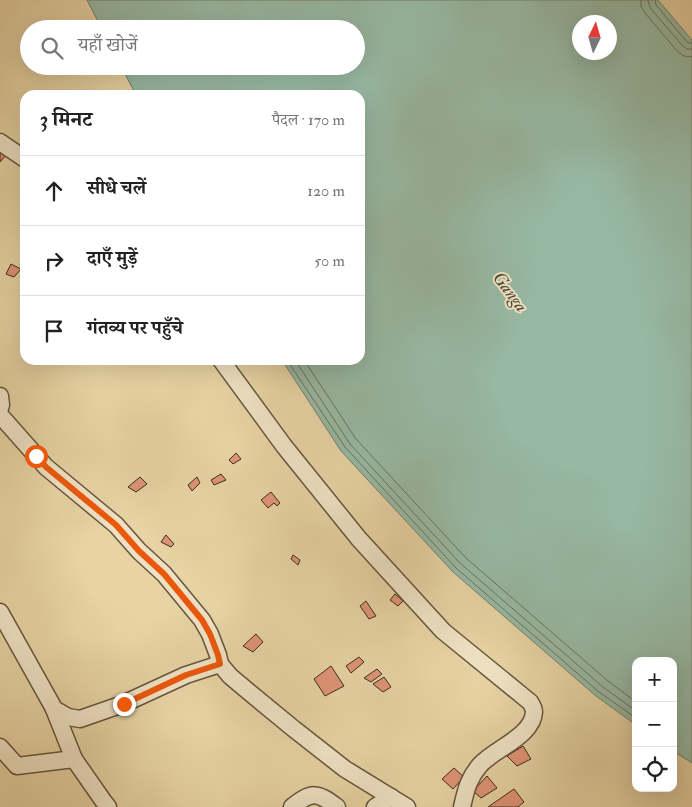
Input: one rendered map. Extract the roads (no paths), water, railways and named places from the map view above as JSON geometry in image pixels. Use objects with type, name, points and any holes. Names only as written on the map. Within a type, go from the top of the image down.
[{"type":"street","points":[[0,142],[20,156]]},
{"type":"street","points":[[225,365],[284,446],[359,539],[443,630],[530,702],[534,711],[531,724],[522,734],[482,763],[471,776],[462,807]]},
{"type":"street","points":[[0,396],[2,405],[0,408]]},
{"type":"street","points":[[0,415],[46,467],[116,525],[139,551],[164,574],[202,620],[210,634],[220,664],[230,676],[345,769],[407,807]]},
{"type":"street","points":[[0,612],[54,709],[74,759],[108,807]]},
{"type":"street","points":[[54,709],[68,717],[80,719],[124,704],[186,675],[220,664]]},
{"type":"street","points":[[0,747],[17,766],[74,759]]},
{"type":"street","points":[[292,807],[303,798],[311,795],[318,795],[337,807]]},
{"type":"street","points":[[375,807],[391,797]]},
{"type":"water","name":"Ganga","points":[[87,0],[658,0],[692,40],[692,763],[677,754],[677,657],[632,657],[632,722],[596,696],[453,572],[341,451],[285,365],[365,365],[365,90],[133,90],[126,75],[365,75],[365,20],[97,20]]}]
